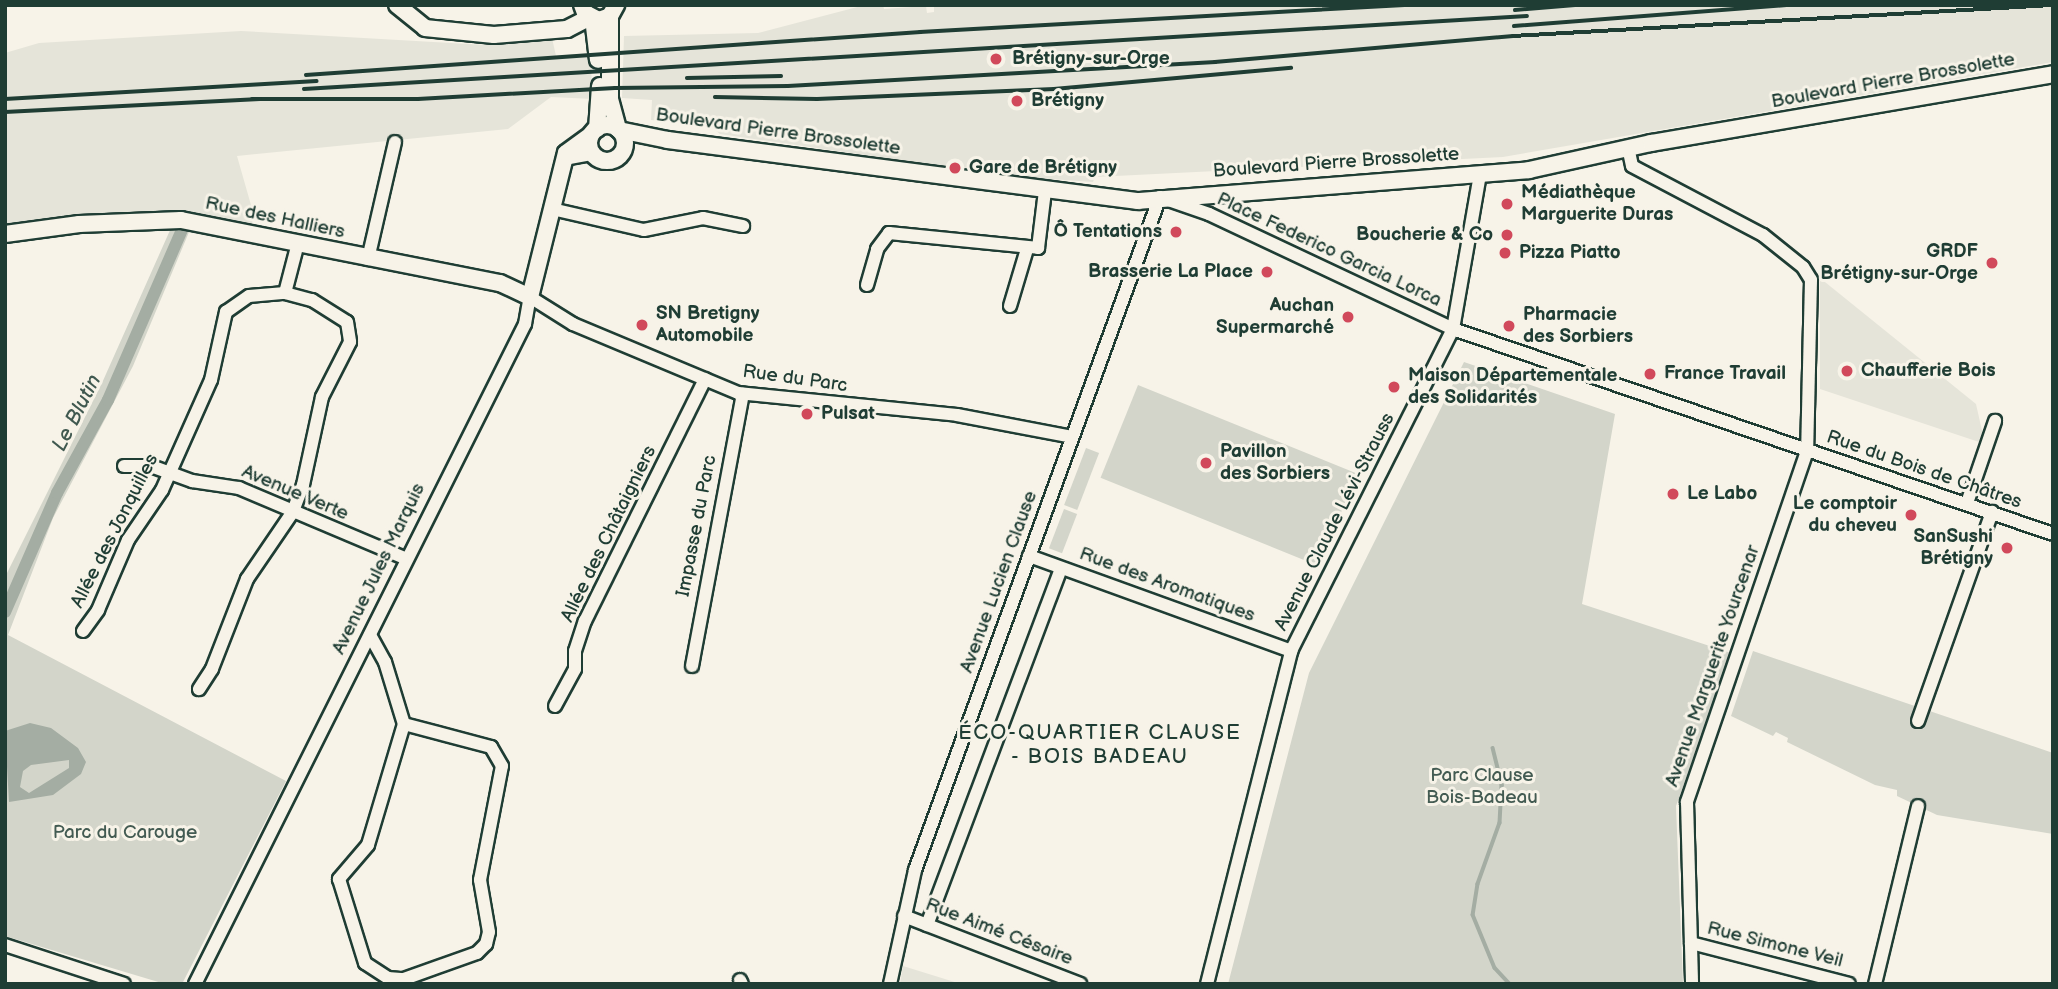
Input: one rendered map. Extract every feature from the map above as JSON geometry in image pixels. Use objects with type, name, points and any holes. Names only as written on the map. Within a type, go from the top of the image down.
[{"type":"main road","points":[[397,5],[425,28],[494,35],[555,29],[587,12],[613,10],[610,99],[618,130],[625,142],[621,155],[603,161],[593,154],[600,101],[587,12]]},
{"type":"main road","name":"Boulevard Pierre Brossolette","points":[[618,130],[1045,191],[1065,189],[1138,201],[1160,197],[1529,170],[1628,147],[2053,74]]},
{"type":"main road","points":[[564,159],[572,145],[607,125],[618,130]]},
{"type":"main road","name":"Avenue Jules Marquis","points":[[530,298],[564,159]]},
{"type":"main road","name":"Rue des Halliers","points":[[5,234],[79,224],[181,220],[500,283],[530,298]]},
{"type":"street","points":[[368,259],[395,142]]},
{"type":"street","name":"Rue du Bois de Châtres","points":[[1628,147],[1632,166],[1763,235],[1803,267],[1811,280],[1807,451],[2053,534]]},
{"type":"street","points":[[564,159],[593,154]]},
{"type":"street","name":"Place Federico Garcia Lorca","points":[[1160,197],[1209,214],[1453,329],[1480,174]]},
{"type":"street","points":[[867,285],[877,250],[889,233],[1027,249],[1040,244],[1045,191]]},
{"type":"street","name":"Avenue Lucien Clause","points":[[890,984],[904,916],[928,833],[1160,197]]},
{"type":"street","points":[[552,209],[644,230],[703,218],[743,226]]},
{"type":"street","points":[[199,689],[212,669],[247,579],[292,513],[303,485],[323,397],[351,334],[341,317],[312,300],[285,293],[298,243]]},
{"type":"street","points":[[1010,306],[1027,249]]},
{"type":"street","name":"Allée des Jonquilles","points":[[83,631],[98,610],[128,540],[169,471],[211,380],[226,312],[249,296],[285,293]]},
{"type":"street","name":"Rue du Parc","points":[[530,298],[573,324],[743,394],[957,415],[1072,437]]},
{"type":"street","name":"Avenue Jules Marquis","points":[[195,984],[525,324],[530,298]]},
{"type":"street","points":[[1453,329],[1807,451]]},
{"type":"street","name":"Avenue Claude Lévi-Strauss","points":[[1207,984],[1291,651],[1453,329]]},
{"type":"street","name":"Allée des Châtaigniers","points":[[555,706],[575,669],[575,651],[585,621],[705,379]]},
{"type":"street","name":"Impasse du Parc","points":[[692,666],[743,394]]},
{"type":"street","points":[[1967,503],[1995,421]]},
{"type":"street","name":"Avenue Marguerite Yourcenar","points":[[1692,984],[1687,802],[1807,451]]},
{"type":"street","name":"Avenue Verte","points":[[124,466],[140,464],[169,471],[192,481],[239,488],[292,513],[407,559]]},
{"type":"street","points":[[1919,721],[1992,512]]},
{"type":"street","name":"Rue des Aromatiques","points":[[1029,556],[1291,651]]},
{"type":"street","points":[[927,925],[1061,568]]},
{"type":"street","points":[[370,635],[385,662],[404,724],[368,845],[339,879],[365,963],[388,978],[404,979],[477,953],[486,944],[489,932],[480,880],[502,766],[491,747],[404,724]]},
{"type":"street","points":[[1875,984],[1918,806]]},
{"type":"street","name":"Rue Aimé Césaire","points":[[904,916],[1080,984]]},
{"type":"street","name":"Rue Simone Veil","points":[[1691,943],[1849,984]]},
{"type":"street","points":[[5,945],[117,983]]},
{"type":"shaded area","points":[[865,5],[883,5],[884,9],[926,6],[927,13],[934,12],[934,7],[956,5],[2053,5],[2053,62],[1503,157],[1095,177],[1093,182],[1009,176],[720,134],[711,127],[651,120],[652,100],[622,98],[624,36],[758,33]]},
{"type":"shaded area","points":[[241,31],[486,45],[552,38],[556,56],[590,53],[593,99],[551,97],[508,129],[237,156],[253,212],[252,227],[5,229],[5,53],[39,43]]},
{"type":"shaded area","points":[[1820,278],[1976,404],[1985,444],[1820,389]]},
{"type":"shaded area","points":[[30,723],[51,728],[78,748],[86,762],[81,774],[53,795],[9,802],[5,731]],"holes":[[[69,760],[69,768],[29,793],[20,787],[23,771],[31,765]]]},
{"type":"shaded area","points":[[903,966],[961,984],[900,984]]},
{"type":"green space","name":"Parc du Carouge","points":[[171,228],[189,232],[133,366],[53,518],[8,635],[286,781],[182,984],[165,984],[5,936],[5,577],[102,383]]},
{"type":"green space","name":"Parc Clause Bois-Badeau","points":[[1464,362],[1615,414],[1582,604],[1731,653],[1676,806],[1683,984],[1228,984],[1309,673]]},
{"type":"green space","points":[[1138,385],[1357,473],[1319,566],[1101,478]]},
{"type":"green space","points":[[1086,448],[1099,453],[1077,510],[1064,505]]},
{"type":"green space","points":[[1064,509],[1077,514],[1062,553],[1049,548]]},
{"type":"green space","points":[[1753,651],[2053,753],[2053,834],[1937,815],[1897,796],[1897,790],[1875,785],[1787,742],[1788,738],[1776,732],[1773,736],[1731,716]]},
{"type":"waterway","name":"Le Blutin","points":[[5,612],[57,493],[108,400],[182,230]]},
{"type":"waterway","points":[[1493,748],[1502,785],[1500,823],[1478,884],[1473,915],[1495,968],[1510,984]]},
{"type":"railway","points":[[306,75],[920,32],[1404,5]]},
{"type":"railway","points":[[1515,10],[1575,5]]},
{"type":"railway","points":[[1514,26],[1786,5]]},
{"type":"railway","points":[[252,99],[418,99],[615,88],[788,86],[1215,62],[1513,36],[2053,5]]},
{"type":"railway","points":[[304,89],[1527,16]]},
{"type":"railway","points":[[715,97],[817,99],[1054,89],[1291,68]]},
{"type":"railway","points":[[687,78],[781,76]]},
{"type":"railway","points":[[5,99],[316,81]]},
{"type":"railway","points":[[5,112],[260,99]]},
{"type":"place","name":"Brétigny-sur-Orge","points":[[996,59]]},
{"type":"place","name":"Brétigny","points":[[1017,101]]},
{"type":"place","name":"Gare de Brétigny","points":[[955,168]]},
{"type":"place","name":"Médiathèque Marguerite Duras","points":[[1507,204]]},
{"type":"place","name":"Ô Tentations","points":[[1176,232]]},
{"type":"place","name":"Boucherie & Co","points":[[1507,235]]},
{"type":"place","name":"Pizza Piatto","points":[[1505,253]]},
{"type":"place","name":"GRDF Brétigny-sur-Orge","points":[[1992,263]]},
{"type":"place","name":"Brasserie La Place","points":[[1267,272]]},
{"type":"place","name":"Auchan Supermarché","points":[[1348,317]]},
{"type":"place","name":"SN Bretigny Automobile","points":[[642,325]]},
{"type":"place","name":"Pharmacie des Sorbiers","points":[[1509,326]]},
{"type":"place","name":"Chaufferie Bois","points":[[1847,371]]},
{"type":"place","name":"France Travail","points":[[1650,374]]},
{"type":"place","name":"Maison Départementale des Solidarités","points":[[1394,387]]},
{"type":"place","name":"Pulsat","points":[[807,414]]},
{"type":"place","name":"Pavillon des Sorbiers","points":[[1206,463]]},
{"type":"place","name":"Le Labo","points":[[1673,494]]},
{"type":"place","name":"Le comptoir du cheveu","points":[[1911,515]]},
{"type":"place","name":"SanSushi Brétigny","points":[[2007,548]]},
{"type":"district","name":"ÉCO-QUARTIER CLAUSE - BOIS BADEAU","points":[[1100,745]]}]
